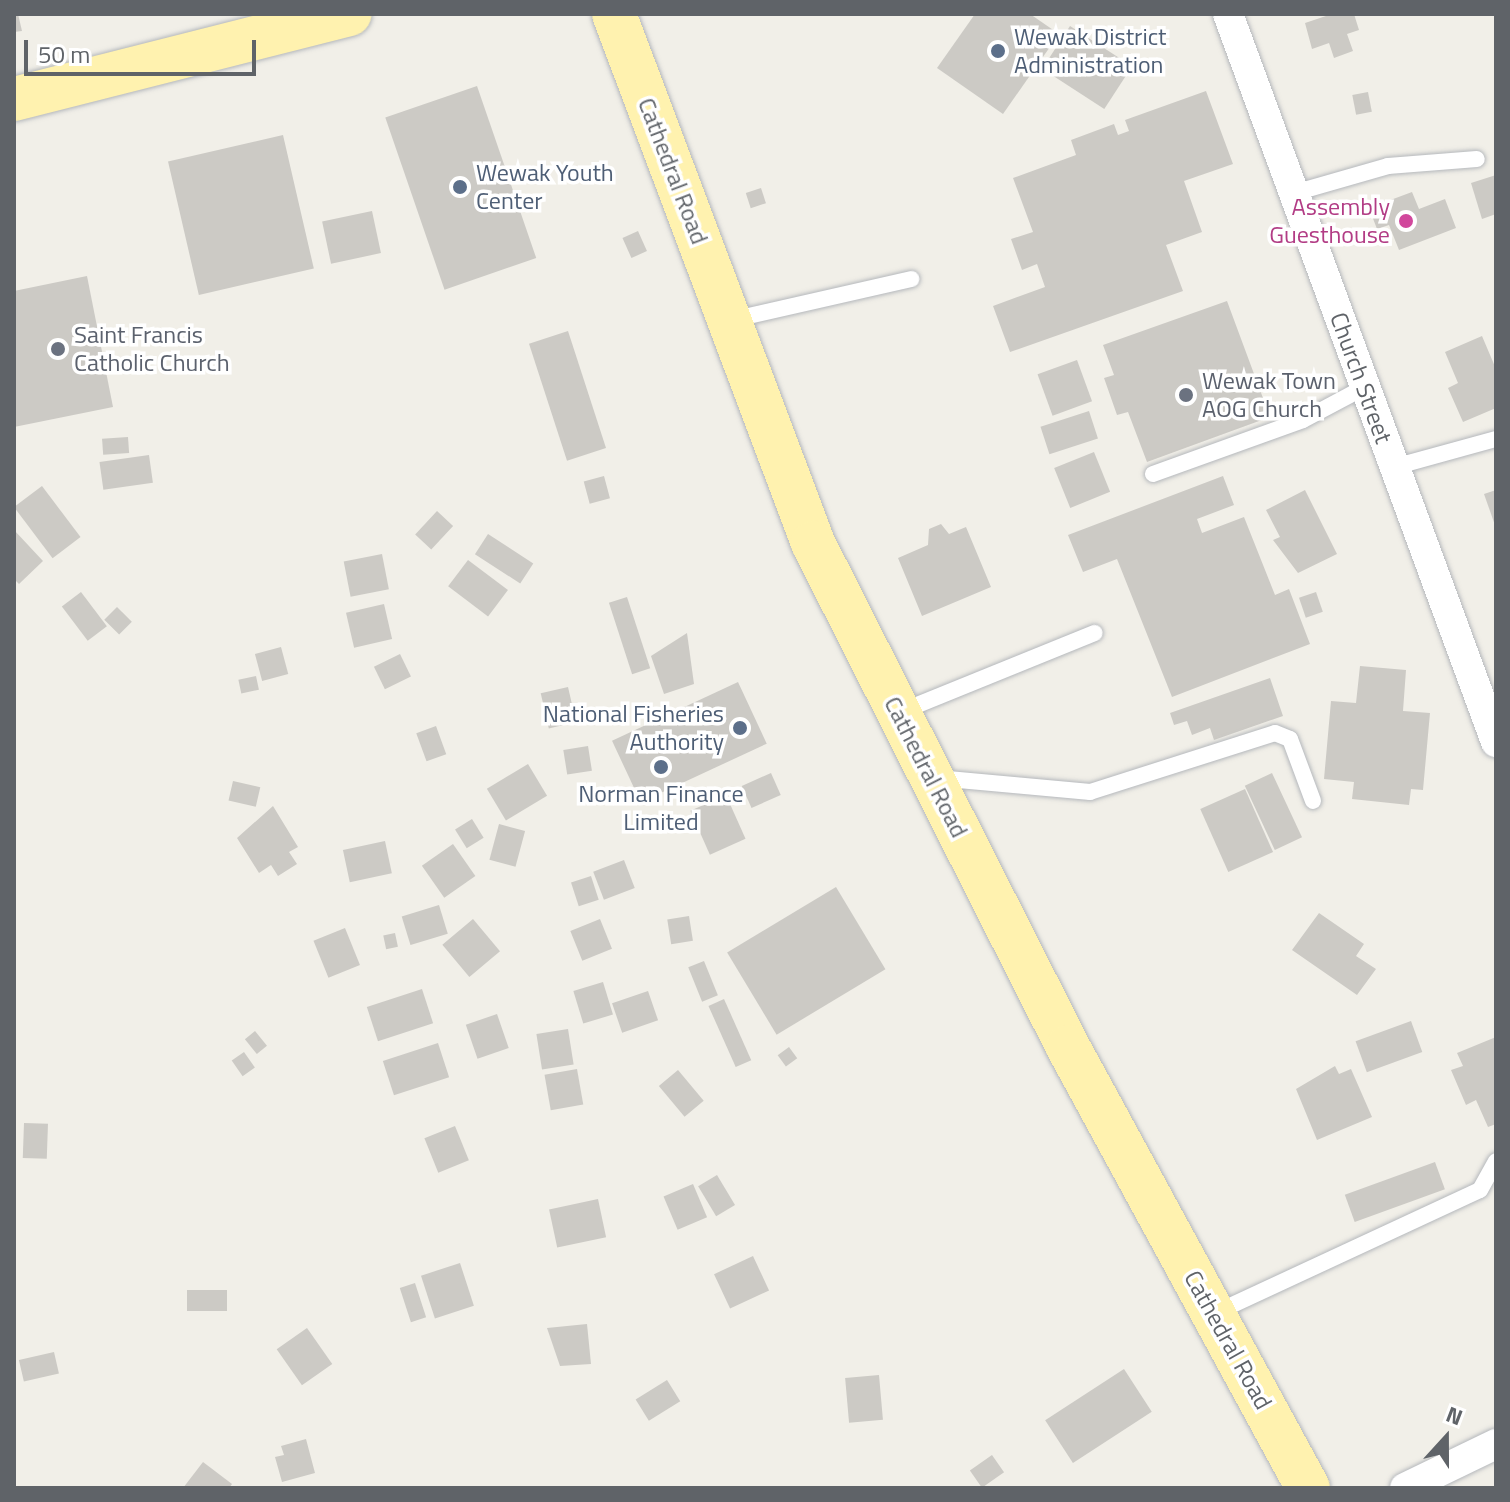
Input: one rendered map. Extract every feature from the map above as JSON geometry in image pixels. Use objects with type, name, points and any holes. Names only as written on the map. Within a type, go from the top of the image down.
[{"type":"main road","points":[[14,99],[349,14]]},
{"type":"main road","name":"Cathedral Road","points":[[614,14],[813,543],[932,777],[1308,1488]]},
{"type":"street","name":"Church Street","points":[[1228,14],[1496,742]]},
{"type":"street","points":[[1405,1488],[1496,1444]]},
{"type":"lane","points":[[1294,193],[1388,166],[1477,159]]},
{"type":"lane","points":[[729,320],[911,279]]},
{"type":"lane","points":[[1153,474],[1303,420],[1365,387]]},
{"type":"lane","points":[[1394,467],[1496,439]]},
{"type":"lane","points":[[898,712],[1095,633]]},
{"type":"lane","points":[[932,777],[1090,792],[1275,733],[1290,739],[1313,801]]},
{"type":"lane","points":[[1214,1314],[1480,1190],[1496,1161]]},
{"type":"building","points":[[14,14],[18,14],[22,31],[14,32]]},
{"type":"building","name":"Wewak District Administration","points":[[975,14],[1030,14],[1059,34],[1003,114],[937,68]]},
{"type":"building","points":[[1332,14],[1354,14],[1359,30],[1347,34],[1353,51],[1334,58],[1329,43],[1312,49],[1305,23]]},
{"type":"building","points":[[1070,26],[1132,66],[1104,109],[1042,69]]},
{"type":"building","name":"Wewak Youth Center","points":[[477,86],[536,258],[445,290],[385,118]]},
{"type":"building","points":[[1206,91],[1233,164],[1184,181],[1202,232],[1166,245],[1183,291],[1010,352],[993,306],[1045,287],[1037,264],[1022,270],[1011,239],[1033,232],[1013,178],[1076,155],[1071,140],[1114,124],[1118,135],[1129,131],[1125,120]]},
{"type":"building","points":[[1368,92],[1372,112],[1356,115],[1352,95]]},
{"type":"building","points":[[283,135],[314,268],[199,295],[168,162]]},
{"type":"building","points":[[1496,175],[1496,214],[1482,219],[1471,183]]},
{"type":"building","points":[[761,188],[766,203],[751,208],[746,193]]},
{"type":"building","points":[[1412,192],[1419,209],[1445,199],[1456,228],[1399,250],[1389,225],[1377,229],[1369,208]]},
{"type":"building","points":[[372,211],[381,253],[331,264],[322,222]]},
{"type":"building","points":[[638,231],[647,251],[631,258],[622,238]]},
{"type":"building","name":"Saint Francis Catholic Church","points":[[87,276],[113,407],[14,427],[14,291]]},
{"type":"building","name":"Wewak Town AOG Church","points":[[1227,301],[1270,417],[1147,462],[1128,412],[1117,415],[1104,378],[1114,375],[1103,345]]},
{"type":"building","points":[[568,331],[606,448],[567,461],[529,344]]},
{"type":"building","points":[[1482,336],[1496,369],[1496,408],[1463,422],[1448,388],[1458,383],[1445,352]]},
{"type":"building","points":[[1077,360],[1092,401],[1053,416],[1038,374]]},
{"type":"building","points":[[1089,411],[1098,439],[1049,454],[1040,427]]},
{"type":"building","points":[[128,437],[129,453],[103,455],[102,439]]},
{"type":"building","points":[[1094,452],[1110,492],[1070,508],[1054,468]]},
{"type":"building","points":[[149,455],[153,483],[103,490],[99,462]]},
{"type":"building","points":[[604,476],[610,498],[590,504],[584,481]]},
{"type":"building","points":[[1223,476],[1234,505],[1197,519],[1202,533],[1244,517],[1275,595],[1289,589],[1310,644],[1172,697],[1117,559],[1083,572],[1068,535]]},
{"type":"building","points":[[42,486],[81,537],[53,558],[14,507]]},
{"type":"building","points":[[1305,490],[1337,554],[1298,573],[1273,540],[1280,537],[1266,510]]},
{"type":"building","points":[[1496,490],[1496,528],[1484,494]]},
{"type":"building","points":[[437,511],[453,526],[431,549],[415,534]]},
{"type":"building","points":[[941,524],[949,534],[966,527],[991,587],[922,616],[898,558],[928,545],[929,529]]},
{"type":"building","points":[[14,530],[43,561],[19,584],[14,579]]},
{"type":"building","points":[[488,534],[533,563],[520,584],[475,554]]},
{"type":"building","points":[[382,554],[389,589],[351,597],[344,561]]},
{"type":"building","points":[[468,560],[508,590],[488,616],[448,586]]},
{"type":"building","points":[[81,592],[107,626],[88,641],[62,606]]},
{"type":"building","points":[[1316,592],[1323,612],[1306,618],[1299,598]]},
{"type":"building","points":[[627,597],[650,668],[632,674],[609,603]]},
{"type":"building","points":[[384,604],[392,639],[354,648],[346,613]]},
{"type":"building","points":[[117,607],[132,622],[119,635],[104,620]]},
{"type":"building","points":[[687,633],[694,684],[664,694],[651,656]]},
{"type":"building","points":[[281,647],[288,674],[262,681],[255,654]]},
{"type":"building","points":[[400,654],[411,676],[385,689],[374,667]]},
{"type":"building","points":[[1360,666],[1406,670],[1403,711],[1430,713],[1423,790],[1411,789],[1409,805],[1352,799],[1354,782],[1324,779],[1331,701],[1356,703]]},
{"type":"building","points":[[256,676],[259,690],[241,693],[238,680]]},
{"type":"building","points":[[1270,678],[1283,716],[1214,740],[1210,728],[1192,735],[1187,721],[1174,725],[1170,713]]},
{"type":"building","points":[[738,682],[767,744],[641,802],[612,741]]},
{"type":"building","points":[[568,687],[576,722],[549,728],[541,693]]},
{"type":"building","points":[[436,726],[446,754],[427,761],[416,733]]},
{"type":"building","points":[[588,746],[592,771],[567,775],[563,750]]},
{"type":"building","points":[[528,764],[547,796],[506,820],[487,789]]},
{"type":"building","points":[[771,773],[781,795],[752,808],[742,786]]},
{"type":"building","points":[[1272,773],[1302,837],[1275,850],[1245,786]]},
{"type":"building","points":[[233,781],[260,787],[256,807],[229,800]]},
{"type":"building","points":[[1245,789],[1273,852],[1228,872],[1200,809]]},
{"type":"building","points":[[726,795],[746,839],[710,855],[690,811]]},
{"type":"building","points":[[273,806],[298,847],[289,852],[297,864],[278,876],[271,865],[259,873],[237,838]]},
{"type":"building","points":[[472,819],[484,838],[467,848],[455,830]]},
{"type":"building","points":[[499,824],[525,831],[516,867],[489,860]]},
{"type":"building","points":[[385,841],[392,873],[350,882],[343,850]]},
{"type":"building","points":[[453,844],[475,876],[444,898],[422,866]]},
{"type":"building","points":[[624,860],[635,888],[604,900],[593,872]]},
{"type":"building","points":[[591,876],[599,900],[579,906],[571,882]]},
{"type":"building","points":[[836,887],[885,969],[777,1035],[727,952]]},
{"type":"building","points":[[439,905],[448,934],[410,945],[402,916]]},
{"type":"building","points":[[1319,913],[1364,944],[1356,956],[1376,969],[1357,995],[1292,950]]},
{"type":"building","points":[[689,916],[693,941],[671,944],[667,919]]},
{"type":"building","points":[[473,919],[500,951],[469,977],[442,945]]},
{"type":"building","points":[[600,919],[612,949],[582,961],[570,931]]},
{"type":"building","points":[[345,928],[360,965],[328,978],[313,941]]},
{"type":"building","points":[[395,933],[398,947],[386,949],[383,935]]},
{"type":"building","points":[[704,961],[718,995],[702,1002],[688,967]]},
{"type":"building","points":[[603,982],[613,1015],[583,1024],[573,991]]},
{"type":"building","points":[[422,989],[433,1023],[378,1041],[367,1007]]},
{"type":"building","points":[[648,991],[658,1020],[622,1033],[612,1003]]},
{"type":"building","points":[[724,999],[751,1060],[736,1067],[708,1006]]},
{"type":"building","points":[[497,1014],[509,1048],[478,1059],[466,1025]]},
{"type":"building","points":[[1411,1021],[1422,1052],[1367,1072],[1356,1041]]},
{"type":"building","points":[[568,1029],[574,1065],[542,1070],[536,1034]]},
{"type":"building","points":[[255,1031],[267,1046],[257,1054],[245,1039]]},
{"type":"building","points":[[1496,1037],[1496,1124],[1488,1127],[1476,1100],[1466,1105],[1451,1070],[1463,1066],[1457,1053]]},
{"type":"building","points":[[438,1043],[449,1077],[394,1095],[383,1061]]},
{"type":"building","points":[[789,1047],[797,1058],[786,1067],[778,1055]]},
{"type":"building","points":[[244,1052],[255,1068],[243,1076],[232,1061]]},
{"type":"building","points":[[1335,1066],[1339,1074],[1351,1069],[1372,1117],[1317,1140],[1296,1089]]},
{"type":"building","points":[[577,1069],[583,1104],[551,1110],[545,1075]]},
{"type":"building","points":[[678,1070],[704,1101],[685,1117],[659,1086]]},
{"type":"building","points":[[24,1123],[48,1124],[47,1159],[23,1158]]},
{"type":"building","points":[[455,1126],[469,1160],[438,1173],[424,1138]]},
{"type":"building","points":[[1435,1162],[1445,1189],[1355,1222],[1345,1195]]},
{"type":"building","points":[[717,1175],[735,1205],[716,1216],[698,1186]]},
{"type":"building","points":[[693,1184],[707,1217],[678,1230],[664,1197]]},
{"type":"building","points":[[598,1199],[606,1237],[557,1248],[549,1209]]},
{"type":"building","points":[[753,1256],[769,1290],[730,1309],[714,1274]]},
{"type":"building","points":[[460,1263],[474,1306],[435,1318],[421,1276]]},
{"type":"building","points":[[415,1283],[426,1317],[411,1322],[400,1288]]},
{"type":"building","points":[[187,1290],[227,1290],[227,1311],[187,1311]]},
{"type":"building","points":[[587,1324],[591,1364],[560,1366],[547,1328]]},
{"type":"building","points":[[307,1328],[332,1364],[302,1385],[277,1349]]},
{"type":"building","points":[[54,1352],[59,1373],[24,1382],[19,1360]]},
{"type":"building","points":[[1124,1369],[1152,1412],[1073,1463],[1045,1420]]},
{"type":"building","points":[[879,1375],[883,1420],[849,1423],[845,1378]]},
{"type":"building","points":[[667,1380],[680,1401],[649,1421],[636,1400]]},
{"type":"building","points":[[306,1439],[315,1473],[282,1482],[275,1457],[284,1455],[281,1446]]},
{"type":"building","points":[[992,1455],[1004,1472],[982,1488],[970,1470]]},
{"type":"building","points":[[203,1462],[232,1484],[229,1488],[183,1488]]},
{"type":"place","name":"Wewak District Administration","points":[[998,51]]},
{"type":"place","name":"Wewak Youth Center","points":[[460,187]]},
{"type":"place","name":"Assembly Guesthouse","points":[[1406,221]]},
{"type":"place","name":"Saint Francis Catholic Church","points":[[58,349]]},
{"type":"place","name":"Wewak Town AOG Church","points":[[1186,395]]},
{"type":"place","name":"National Fisheries Authority","points":[[740,728]]},
{"type":"place","name":"Norman Finance Limited","points":[[661,767]]}]
